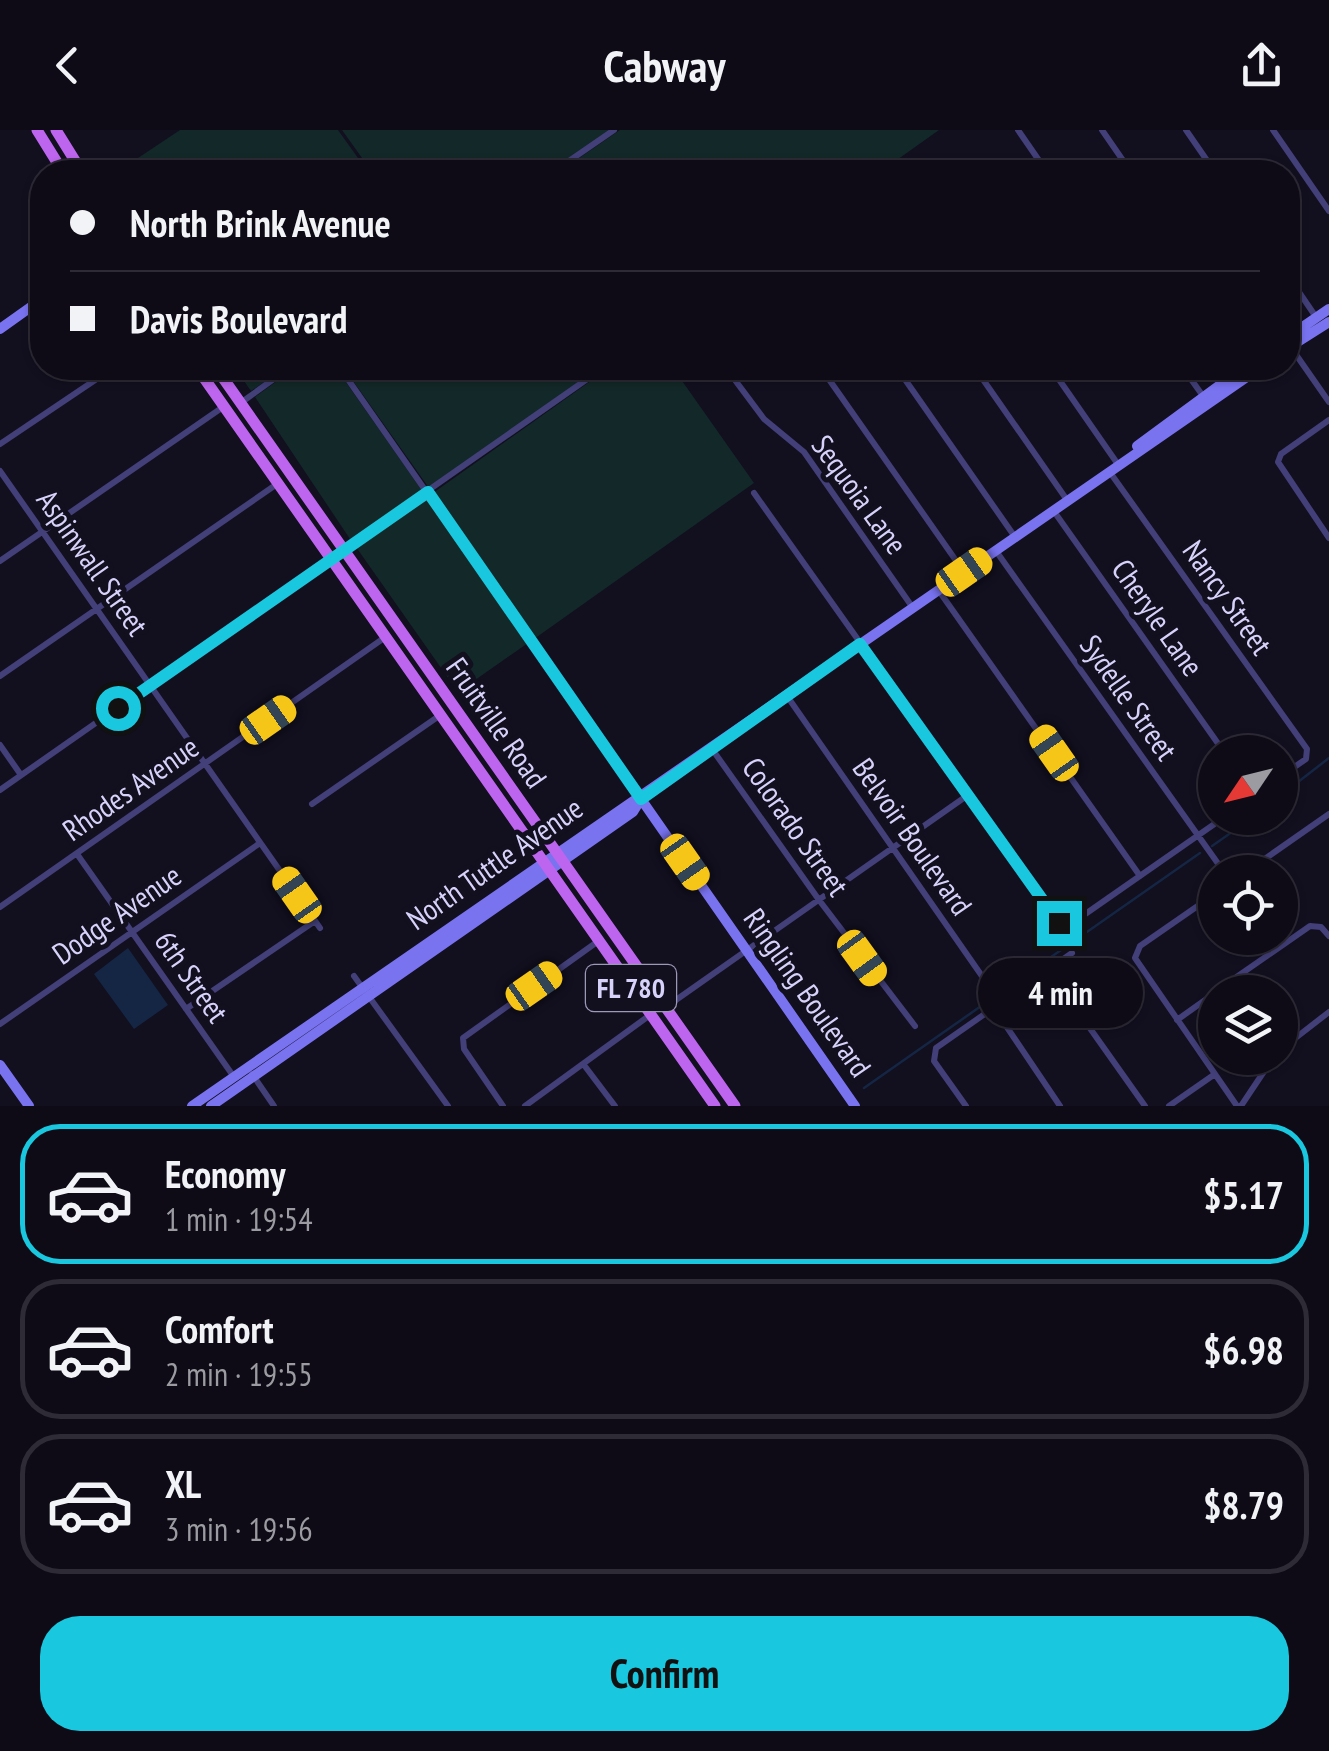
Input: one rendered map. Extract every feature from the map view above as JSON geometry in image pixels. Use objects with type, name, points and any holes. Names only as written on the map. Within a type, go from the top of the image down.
[{"type":"main road","points":[[37,130],[56,160]]},
{"type":"main road","points":[[56,130],[75,160]]},
{"type":"main road","points":[[0,330],[30,308]]},
{"type":"main road","points":[[1300,332],[1329,309]]},
{"type":"main road","points":[[1300,338],[1329,322]]},
{"type":"main road","name":"Fruitville Road","points":[[206,380],[715,1106]]},
{"type":"main road","name":"Fruitville Road","points":[[225,380],[735,1106]]},
{"type":"main road","points":[[1112,466],[1226,380]]},
{"type":"main road","points":[[1112,466],[1167,434],[1243,380]]},
{"type":"main road","name":"North Tuttle Avenue","points":[[212,1106],[250,1072],[558,857],[628,802],[641,799],[1112,466]]},
{"type":"main road","name":"Ringling Boulevard","points":[[641,799],[851,1105]]},
{"type":"main road","points":[[650,1015],[667,1020],[685,1036]]},
{"type":"main road","points":[[0,1065],[28,1106]]},
{"type":"main road","name":"North Tuttle Avenue","points":[[192,1106],[234,1077],[250,1072]]},
{"type":"street","points":[[571,160],[614,130]]},
{"type":"street","points":[[1018,130],[1039,160]]},
{"type":"street","points":[[1102,130],[1123,160]]},
{"type":"street","points":[[1186,130],[1207,160]]},
{"type":"street","points":[[1273,130],[1294,160]]},
{"type":"street","points":[[1300,169],[1329,211]]},
{"type":"street","points":[[1300,294],[1316,317]]},
{"type":"street","points":[[1300,361],[1329,402]]},
{"type":"street","points":[[0,444],[95,380]]},
{"type":"street","points":[[241,403],[273,380]]},
{"type":"street","name":"Ringling Boulevard","points":[[349,380],[641,799]]},
{"type":"street","points":[[0,790],[586,380]]},
{"type":"street","name":"Sequoia Lane","points":[[735,380],[764,419],[804,452],[913,608]]},
{"type":"street","points":[[829,380],[964,572]]},
{"type":"street","points":[[904,380],[1015,536]]},
{"type":"street","points":[[982,380],[1067,500]]},
{"type":"street","name":"Nancy Street","points":[[1058,380],[1112,466],[1295,735]]},
{"type":"street","points":[[1192,380],[1203,396]]},
{"type":"street","points":[[0,561],[224,406]]},
{"type":"street","points":[[1329,420],[1281,454],[1278,462],[1329,538]]},
{"type":"street","name":"Aspinwall Street","points":[[0,471],[317,924],[186,1010]]},
{"type":"street","points":[[0,676],[278,483]]},
{"type":"street","points":[[754,493],[1062,925],[1071,924],[1198,836]]},
{"type":"street","name":"Cheryle Lane","points":[[1053,510],[1212,735]]},
{"type":"street","name":"Sydelle Street","points":[[996,550],[1212,855]]},
{"type":"street","points":[[938,590],[1140,876]]},
{"type":"street","name":"Rhodes Avenue","points":[[0,907],[386,637]]},
{"type":"street","name":"Belvoir Boulevard","points":[[787,696],[984,978],[995,1007],[1060,1106]]},
{"type":"street","points":[[312,804],[440,715]]},
{"type":"street","name":"Nancy Street","points":[[1298,739],[1308,754],[1298,763]]},
{"type":"street","points":[[0,745],[21,775]]},
{"type":"street","name":"Colorado Street","points":[[712,749],[818,900],[915,1026]]},
{"type":"street","points":[[666,1008],[968,795]]},
{"type":"street","points":[[1270,855],[1329,814]]},
{"type":"street","name":"Dodge Avenue","points":[[0,1024],[260,842]]},
{"type":"street","name":"6th Street","points":[[77,854],[234,1077]]},
{"type":"street","points":[[1198,907],[1136,953],[1137,962],[1198,1050]]},
{"type":"street","points":[[1241,975],[1310,926],[1318,926],[1329,936]]},
{"type":"street","points":[[502,1106],[462,1042],[598,942]]},
{"type":"street","points":[[966,1106],[934,1060],[934,1051],[1072,953]]},
{"type":"street","points":[[1048,969],[1145,1106]]},
{"type":"street","points":[[354,976],[448,1106]]},
{"type":"street","points":[[1177,1020],[1198,1005]]},
{"type":"street","points":[[1298,1036],[1329,1012]]},
{"type":"street","points":[[526,1106],[650,1015]]},
{"type":"street","points":[[584,1064],[615,1106]]},
{"type":"street","points":[[250,1072],[274,1106]]},
{"type":"street","points":[[1169,1106],[1214,1075]]},
{"type":"street","points":[[1216,1075],[1239,1106],[1261,1075]]},
{"type":"green space","points":[[180,130],[338,130],[359,160],[135,160]]},
{"type":"green space","points":[[342,130],[614,130],[570,160],[363,160]]},
{"type":"green space","points":[[620,130],[939,130],[897,160],[576,160]]},
{"type":"green space","points":[[243,380],[267,380],[251,391]]},
{"type":"green space","points":[[278,380],[344,380],[423,492],[352,542],[255,397]]},
{"type":"green space","points":[[352,380],[581,380],[429,488]]},
{"type":"green space","points":[[592,380],[681,380],[754,483],[534,639],[433,493]]},
{"type":"green space","points":[[427,497],[528,643],[458,692],[356,547]]},
{"type":"water","points":[[128,948],[168,1005],[134,1029],[94,974]]},
{"type":"waterway","points":[[1298,782],[1329,758]]},
{"type":"waterway","points":[[1212,846],[1228,835]]},
{"type":"waterway","points":[[998,994],[1200,853]]},
{"type":"waterway","points":[[864,1088],[984,1004]]},
{"type":"route","points":[[118,708],[428,492],[641,799],[860,644],[1059,923]]}]
